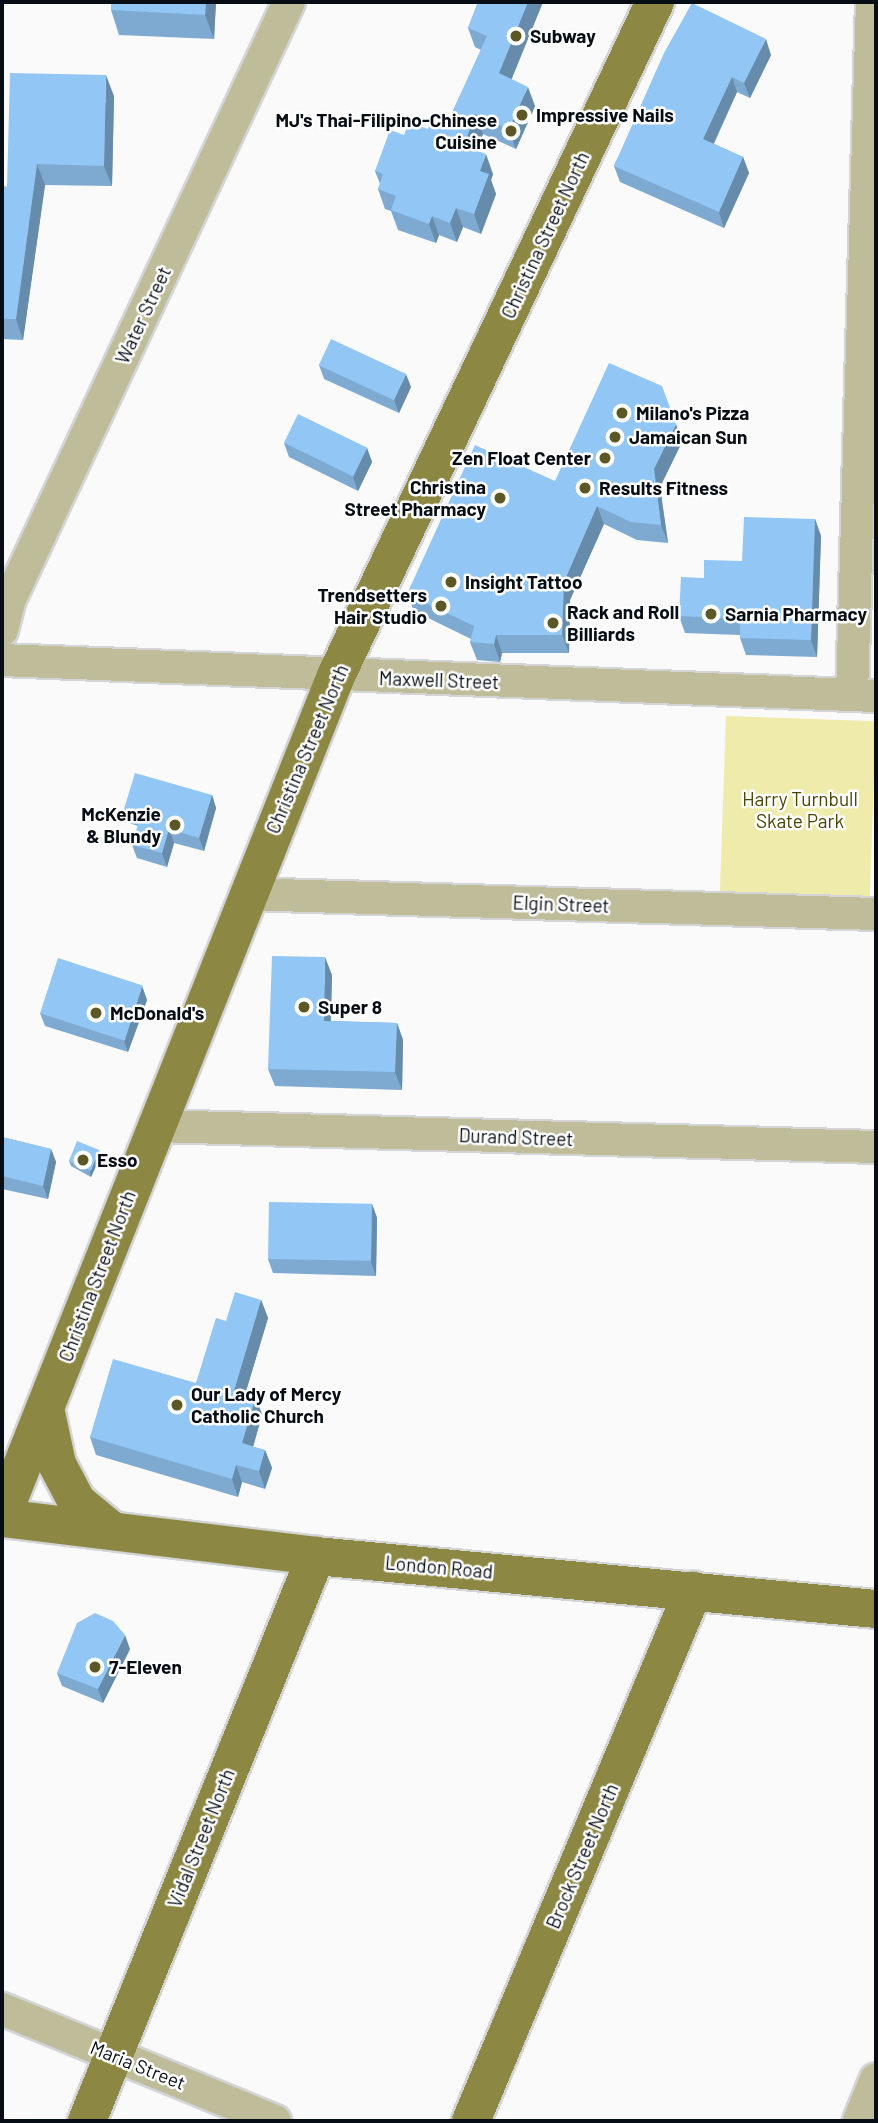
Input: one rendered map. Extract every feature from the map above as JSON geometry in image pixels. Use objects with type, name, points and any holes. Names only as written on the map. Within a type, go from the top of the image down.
[{"type":"main road","name":"Christina Street North","points":[[2,1517],[246,894],[336,676],[655,2]]},
{"type":"main road","points":[[45,1408],[57,1464],[77,1503],[112,1531]]},
{"type":"main road","name":"London Road","points":[[2,1517],[316,1556],[876,1609]]},
{"type":"main road","name":"Vidal Street North","points":[[87,2121],[316,1556]]},
{"type":"main road","name":"Brock Street North","points":[[471,2121],[694,1591]]},
{"type":"street","name":"Water Street","points":[[2,630],[9,601],[289,2]]},
{"type":"street","points":[[864,695],[872,2]]},
{"type":"street","name":"Maxwell Street","points":[[2,660],[336,676],[864,695]]},
{"type":"street","name":"Elgin Street","points":[[246,894],[876,914]]},
{"type":"street","name":"Durand Street","points":[[156,1126],[876,1147]]},
{"type":"street","name":"Maria Street","points":[[2,2009],[275,2121]]},
{"type":"street","points":[[859,2121],[876,2079]]},
{"type":"green space","name":"Harry Turnbull Skate Park","points":[[726,716],[876,721],[869,905],[720,900]]},
{"type":"building","points":[[111,2],[206,2],[205,15],[111,10]]},
{"type":"building","points":[[478,2],[528,2],[499,73],[528,87],[509,129],[475,114],[464,146],[486,154],[480,171],[489,174],[474,214],[456,208],[450,223],[432,216],[429,224],[391,210],[396,196],[378,189],[383,174],[375,171],[390,130],[404,135],[409,122],[428,129],[431,121],[446,126],[487,36],[468,28]]},
{"type":"building","points":[[692,3],[766,39],[744,83],[732,77],[703,139],[743,157],[719,212],[614,166],[664,53]]},
{"type":"building","points":[[10,73],[106,75],[104,166],[37,164],[16,319],[2,319],[2,186],[7,187]]},
{"type":"building","points":[[331,339],[406,374],[394,400],[319,365]]},
{"type":"building","points":[[609,363],[662,386],[676,424],[654,469],[661,525],[631,522],[597,506],[564,582],[562,635],[496,635],[494,644],[470,642],[474,626],[407,594],[475,445],[555,481]]},
{"type":"building","points":[[298,414],[367,448],[353,477],[284,443]]},
{"type":"building","points":[[744,517],[815,519],[811,640],[740,638],[740,619],[679,616],[681,577],[704,578],[704,560],[742,561]]},
{"type":"building","name":"McKenzie & Blundy","points":[[135,773],[212,795],[199,838],[169,829],[162,853],[132,845],[141,814],[124,809]]},
{"type":"building","name":"Super 8","points":[[272,956],[325,957],[324,1021],[397,1023],[395,1072],[268,1069]]},
{"type":"building","name":"McDonald's","points":[[58,958],[143,986],[125,1041],[40,1013]]},
{"type":"building","points":[[2,1137],[51,1149],[43,1186],[2,1176]]},
{"type":"building","points":[[77,1141],[99,1150],[91,1170],[69,1161]]},
{"type":"building","points":[[269,1202],[372,1204],[371,1261],[268,1259]]},
{"type":"building","name":"Our Lady of Mercy Catholic Church","points":[[235,1292],[261,1300],[234,1391],[256,1397],[242,1443],[265,1450],[259,1471],[236,1465],[232,1479],[90,1437],[113,1359],[196,1383],[216,1318],[226,1321]]},
{"type":"building","name":"7-Eleven","points":[[95,1613],[113,1621],[125,1635],[98,1689],[57,1673],[77,1623]]},
{"type":"place","name":"Subway","points":[[516,36]]},
{"type":"place","name":"Impressive Nails","points":[[522,115]]},
{"type":"place","name":"MJ's Thai-Filipino-Chinese Cuisine","points":[[511,131]]},
{"type":"place","name":"Milano's Pizza","points":[[622,413]]},
{"type":"place","name":"Jamaican Sun","points":[[615,437]]},
{"type":"place","name":"Zen Float Center","points":[[605,458]]},
{"type":"place","name":"Results Fitness","points":[[585,488]]},
{"type":"place","name":"Christina Street Pharmacy","points":[[500,498]]},
{"type":"place","name":"Insight Tattoo","points":[[451,582]]},
{"type":"place","name":"Trendsetters Hair Studio","points":[[441,606]]},
{"type":"place","name":"Sarnia Pharmacy","points":[[711,614]]},
{"type":"place","name":"Rack and Roll Billiards","points":[[553,623]]},
{"type":"place","name":"McKenzie & Blundy","points":[[175,825]]},
{"type":"place","name":"Super 8","points":[[304,1007]]},
{"type":"place","name":"McDonald's","points":[[96,1013]]},
{"type":"place","name":"Esso","points":[[83,1160]]},
{"type":"place","name":"Our Lady of Mercy Catholic Church","points":[[177,1405]]},
{"type":"place","name":"7-Eleven","points":[[95,1667]]}]
